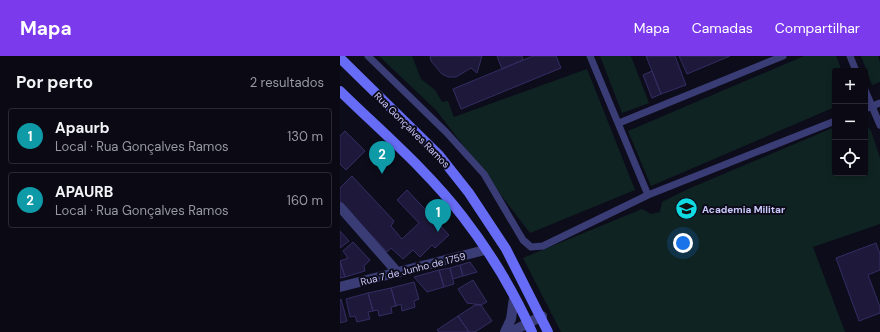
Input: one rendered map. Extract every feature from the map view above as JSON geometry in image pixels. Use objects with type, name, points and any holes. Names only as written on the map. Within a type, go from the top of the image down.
[{"type":"main road","name":"Rua Gonçalves Ramos","points":[[340,58],[439,155],[455,175],[494,229],[542,316],[548,332]]},
{"type":"main road","points":[[340,91],[423,172],[463,217],[486,250],[530,327]]},
{"type":"street","points":[[340,207],[398,273]]},
{"type":"street","name":"Rua 7 de Junho de 1759","points":[[340,287],[486,250]]},
{"type":"street","points":[[505,332],[511,319],[514,298]]},
{"type":"street","points":[[510,332],[530,327],[542,316]]},
{"type":"lane","points":[[368,56],[446,132],[484,174],[523,240],[531,247],[543,246],[648,195],[832,122]]},
{"type":"lane","points":[[590,56],[648,195]]},
{"type":"lane","points":[[619,123],[783,56]]},
{"type":"lane","points":[[850,56],[855,68]]},
{"type":"lane","points":[[880,103],[869,108],[880,125]]},
{"type":"green space","points":[[379,56],[412,56],[421,79],[435,90],[442,102],[448,101],[454,117],[587,69],[635,190],[530,233],[436,110]]},
{"type":"green space","points":[[600,56],[631,56],[649,103],[622,113]]},
{"type":"green space","points":[[804,56],[836,56],[841,68],[832,68],[832,108],[651,186],[628,131]]},
{"type":"green space","points":[[861,56],[878,56],[880,62],[880,82],[872,85],[868,74],[868,68],[866,68]]},
{"type":"green space","points":[[868,126],[871,131],[880,158],[880,224],[813,247],[845,332],[561,332],[523,258],[642,209],[651,214],[660,212],[662,202],[688,189],[832,128],[832,176],[868,176]]},
{"type":"building","points":[[430,56],[482,56],[477,73],[471,68],[456,77],[448,77],[442,74],[431,61]]},
{"type":"building","points":[[497,56],[522,56],[523,60],[502,69]]},
{"type":"building","points":[[533,56],[556,56],[561,68],[461,109],[453,89]]},
{"type":"building","points":[[646,56],[675,56],[686,85],[661,94]]},
{"type":"building","points":[[679,56],[730,56],[687,74]]},
{"type":"building","points":[[652,71],[661,94],[652,98],[643,75]]},
{"type":"building","points":[[345,131],[365,151],[346,170],[340,164],[340,136]]},
{"type":"building","points":[[352,176],[394,221],[391,226],[402,239],[419,223],[397,200],[407,190],[449,235],[435,248],[432,245],[420,257],[413,250],[403,259],[391,248],[387,252],[340,202],[340,188]]},
{"type":"building","points":[[340,231],[349,241],[340,248]]},
{"type":"building","points":[[353,242],[370,260],[364,266],[365,271],[345,277],[340,261],[348,258],[343,251]]},
{"type":"building","points":[[876,243],[880,254],[880,270],[868,275],[880,307],[880,313],[859,321],[836,258]]},
{"type":"building","points":[[340,261],[345,277],[340,278]]},
{"type":"building","points":[[470,262],[477,272],[463,276],[460,265]]},
{"type":"building","points":[[460,265],[463,276],[453,279],[450,268]]},
{"type":"building","points":[[450,268],[454,284],[444,287],[439,270]]},
{"type":"building","points":[[439,270],[444,287],[427,292],[414,277]]},
{"type":"building","points":[[473,280],[487,302],[481,305],[467,303],[458,289]]},
{"type":"building","points":[[414,282],[419,299],[414,301],[415,307],[402,311],[401,304],[396,306],[391,288]]},
{"type":"building","points":[[391,288],[396,306],[391,307],[392,313],[379,316],[378,310],[373,311],[368,293]]},
{"type":"building","points":[[368,293],[373,311],[368,312],[370,319],[357,322],[355,316],[350,317],[346,299]]},
{"type":"building","points":[[341,299],[347,321],[340,323],[340,300]]},
{"type":"building","points":[[475,305],[481,305],[492,321],[475,332],[469,332],[458,316]]},
{"type":"building","points":[[458,316],[469,332],[439,332],[437,330]]},
{"type":"place","name":"APAURB","points":[[382,174]]},
{"type":"place","name":"Academia Militar","points":[[686,209]]},
{"type":"place","name":"Apaurb","points":[[438,232]]}]
